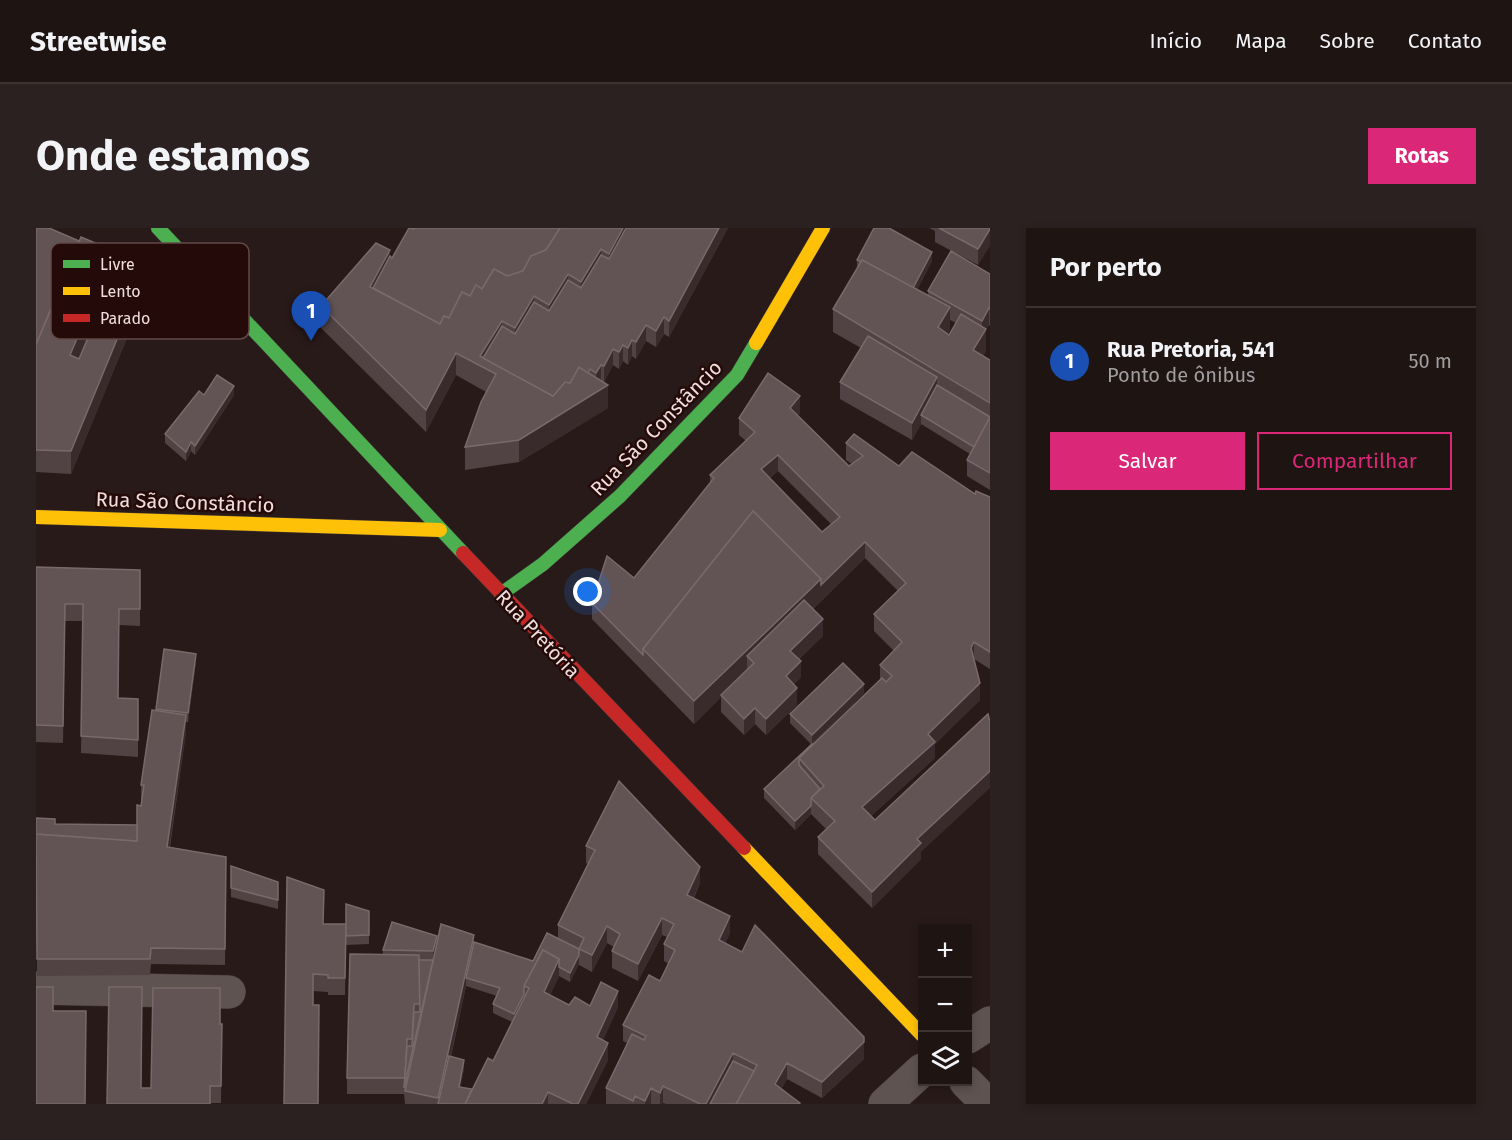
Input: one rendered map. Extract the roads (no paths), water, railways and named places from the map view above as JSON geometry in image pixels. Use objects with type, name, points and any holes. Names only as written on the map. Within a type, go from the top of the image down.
[{"type":"street","name":"Rua Pretória","points":[[158,228],[172,243]]},
{"type":"street","name":"Rua São Constâncio","points":[[501,594],[543,564],[620,496],[737,375],[823,228]]},
{"type":"street","name":"Rua Pretória","points":[[249,325],[440,530],[919,1032]]},
{"type":"street","name":"Rua São Constâncio","points":[[36,516],[440,530]]},
{"type":"street","points":[[36,988],[229,992]]},
{"type":"street","points":[[972,1034],[990,1023]]},
{"type":"street","points":[[885,1104],[918,1074]]},
{"type":"street","points":[[970,1086],[988,1104]]},
{"type":"place","name":"Rua Pretoria, 541","points":[[311,341]]}]
